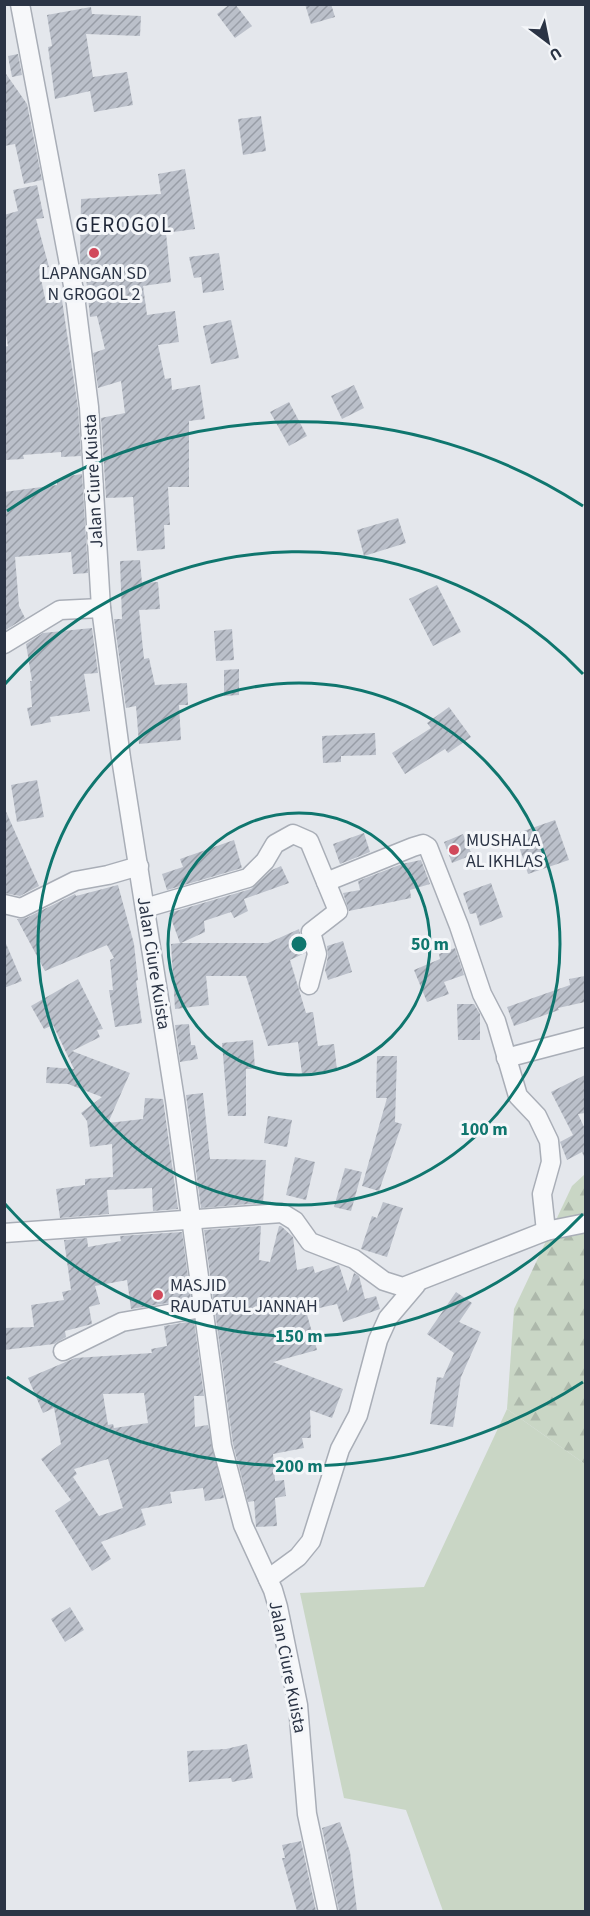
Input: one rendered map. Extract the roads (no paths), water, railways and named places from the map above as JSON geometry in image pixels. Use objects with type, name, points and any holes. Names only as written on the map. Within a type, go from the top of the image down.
[{"type":"street","name":"Jalan Ciure Kuista","points":[[20,4],[75,296],[89,407],[101,608],[121,758],[175,1100],[189,1220],[222,1446],[243,1525],[278,1607],[298,1705],[307,1814],[328,1911]]},
{"type":"street","points":[[4,644],[60,610],[101,608]]},
{"type":"street","points":[[145,908],[248,878],[265,861],[275,844],[293,834],[309,841],[338,911],[311,933],[317,954],[309,985]]},
{"type":"street","points":[[326,882],[413,847],[423,844],[428,847],[459,926],[482,994],[492,1010],[518,1096],[537,1116],[549,1141],[551,1162],[542,1194],[546,1231]]},
{"type":"street","points":[[4,904],[21,908],[75,881],[139,866]]},
{"type":"street","points":[[506,1058],[585,1037]]},
{"type":"street","points":[[4,1233],[127,1222],[282,1213],[295,1221],[310,1242],[354,1259],[393,1286],[403,1287],[416,1285],[446,1269],[546,1231],[585,1223]]},
{"type":"street","points":[[268,1579],[298,1557],[311,1541],[340,1449],[358,1415],[380,1334],[388,1318],[416,1285]]},
{"type":"street","points":[[63,1351],[122,1322],[202,1308]]},
{"type":"place","name":"LAPANGAN SD N GROGOL 2","points":[[94,253]]},
{"type":"place","name":"MUSHALA AL IKHLAS","points":[[454,850]]},
{"type":"place","name":"MASJID RAUDATUL JANNAH","points":[[158,1295]]},
{"type":"district","name":"GEROGOL","points":[[124,225]]}]
